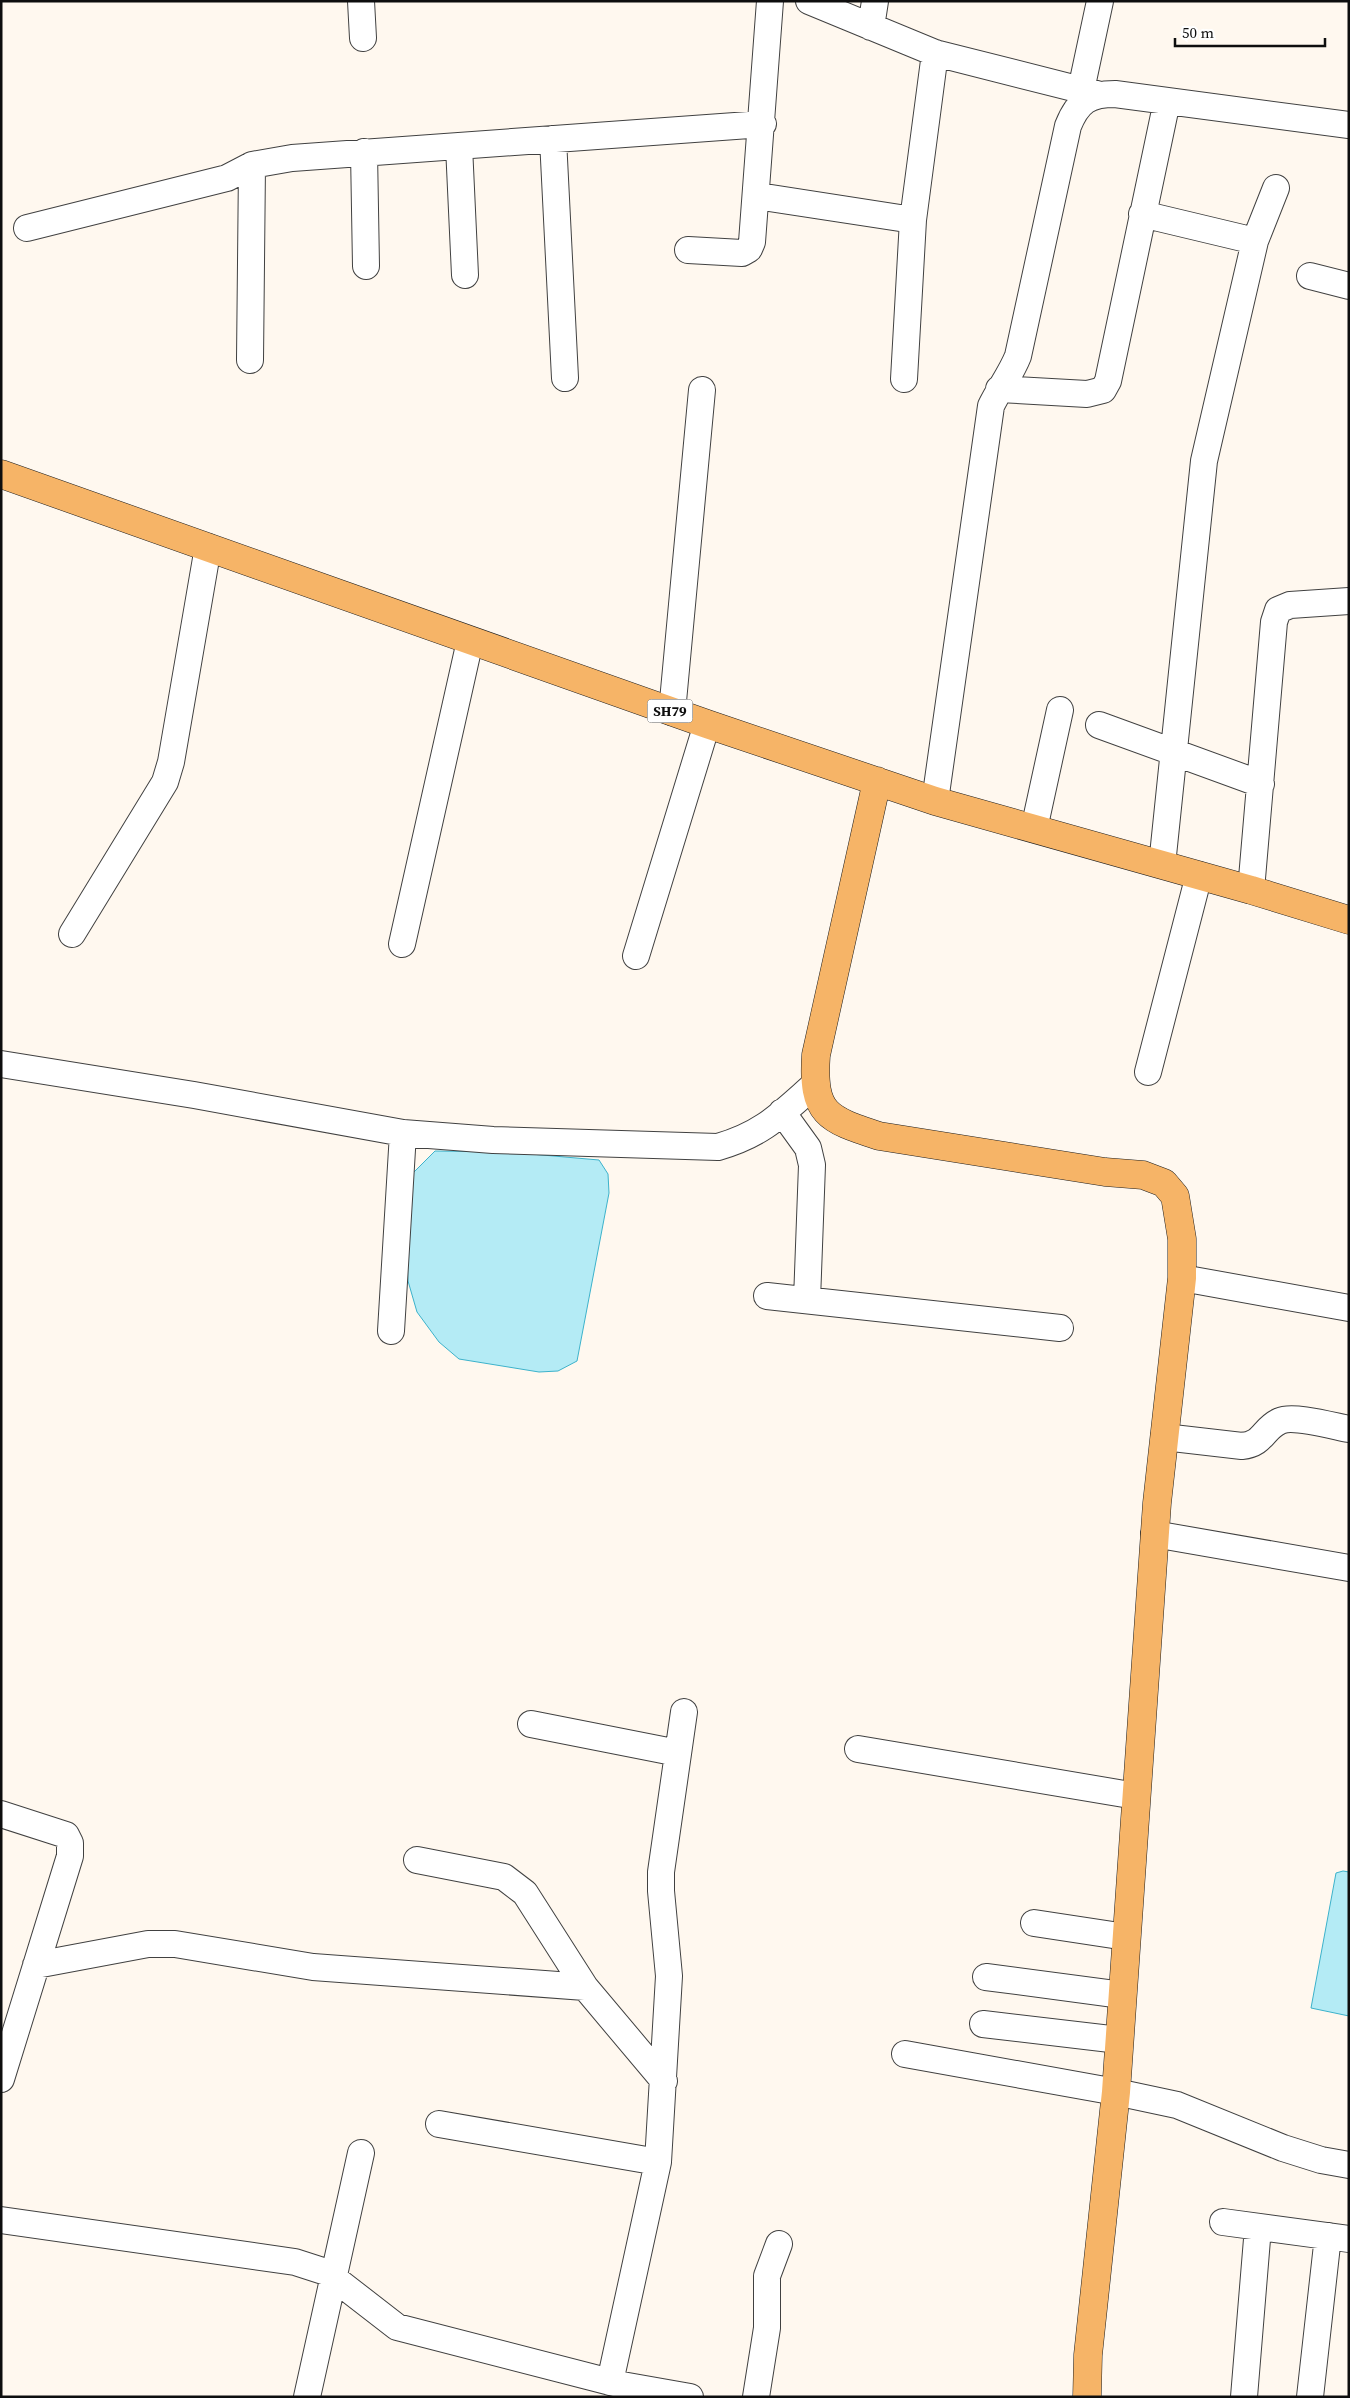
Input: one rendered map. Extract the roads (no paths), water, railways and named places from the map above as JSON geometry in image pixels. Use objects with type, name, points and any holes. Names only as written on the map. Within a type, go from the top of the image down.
[{"type":"main road","name":"SH79","points":[[1,474],[672,712],[935,801],[1199,875],[1349,920]]},
{"type":"main road","points":[[877,781],[816,1055],[814,1085],[824,1110],[844,1125],[879,1136],[1106,1172],[1143,1175],[1164,1182],[1175,1196],[1182,1239],[1182,1278],[1154,1534],[1116,2092],[1088,2354],[1087,2397]]},
{"type":"street","points":[[361,1],[363,38]]},
{"type":"street","points":[[688,250],[742,254],[749,250],[752,242],[763,124],[770,1]]},
{"type":"street","points":[[809,1],[935,53],[1089,92],[1349,125]]},
{"type":"street","points":[[871,27],[875,1]]},
{"type":"street","points":[[935,801],[991,406],[999,389],[1011,374],[1018,356],[1068,126],[1074,111],[1084,101],[1089,92],[1100,1]]},
{"type":"street","points":[[904,379],[913,220],[935,53]]},
{"type":"street","points":[[999,389],[1087,394],[1103,390],[1108,382],[1167,101]]},
{"type":"street","points":[[27,228],[227,178],[252,165],[292,158],[763,124]]},
{"type":"street","points":[[553,139],[565,378]]},
{"type":"street","points":[[459,146],[465,274]]},
{"type":"street","points":[[364,152],[366,266]]},
{"type":"street","points":[[250,360],[252,165]]},
{"type":"street","points":[[1162,865],[1172,752],[1204,461],[1254,241],[1276,188]]},
{"type":"street","points":[[757,196],[913,220]]},
{"type":"street","points":[[1142,214],[1254,241]]},
{"type":"street","points":[[1310,276],[1349,286]]},
{"type":"street","points":[[672,712],[702,390]]},
{"type":"street","points":[[72,934],[165,782],[171,762],[208,548]]},
{"type":"street","points":[[1251,890],[1274,622],[1278,610],[1298,604],[1349,601]]},
{"type":"street","points":[[402,944],[470,641]]},
{"type":"street","points":[[1034,829],[1060,710]]},
{"type":"street","points":[[636,956],[707,724]]},
{"type":"street","points":[[1099,725],[1261,784]]},
{"type":"street","points":[[1148,1072],[1199,875]]},
{"type":"street","points":[[1,1064],[194,1095],[403,1133],[493,1140],[718,1148],[741,1140],[764,1128],[814,1085]]},
{"type":"street","points":[[782,1112],[808,1148],[812,1165],[807,1300]]},
{"type":"street","points":[[391,1331],[403,1133]]},
{"type":"street","points":[[1182,1278],[1349,1308]]},
{"type":"street","points":[[767,1296],[1060,1328]]},
{"type":"street","points":[[1164,1437],[1242,1446],[1252,1445],[1273,1425],[1282,1420],[1294,1419],[1349,1429]]},
{"type":"street","points":[[1154,1534],[1349,1568]]},
{"type":"street","points":[[617,2388],[658,2162],[669,1976],[661,1872],[684,1712]]},
{"type":"street","points":[[531,1724],[678,1753]]},
{"type":"street","points":[[858,1749],[1136,1796]]},
{"type":"street","points":[[1,1814],[66,1835],[70,1843],[70,1856],[1,2079]]},
{"type":"street","points":[[417,1860],[504,1877],[525,1893],[585,1987],[664,2081]]},
{"type":"street","points":[[1034,1923],[1126,1937]]},
{"type":"street","points":[[36,1965],[148,1944],[175,1944],[313,1967],[585,1987]]},
{"type":"street","points":[[986,1977],[1122,1995]]},
{"type":"street","points":[[983,2024],[1120,2040]]},
{"type":"street","points":[[905,2054],[1116,2092],[1192,2110],[1283,2148],[1320,2160],[1349,2165]]},
{"type":"street","points":[[438,2124],[658,2162]]},
{"type":"street","points":[[306,2397],[362,2154]]},
{"type":"street","points":[[1,2220],[295,2262],[326,2272],[397,2326],[617,2388],[690,2397]]},
{"type":"street","points":[[1223,2222],[1338,2237],[1310,2397]]},
{"type":"street","points":[[1244,2397],[1258,2226]]},
{"type":"street","points":[[756,2397],[767,2328],[767,2276],[779,2244]]},
{"type":"water","points":[[435,1151],[508,1152],[599,1160],[608,1174],[609,1193],[577,1361],[558,1371],[539,1372],[459,1359],[439,1342],[417,1312],[408,1281],[405,1218],[410,1176]]},
{"type":"water","points":[[1349,1872],[1349,2016],[1311,2008],[1336,1873]]}]
